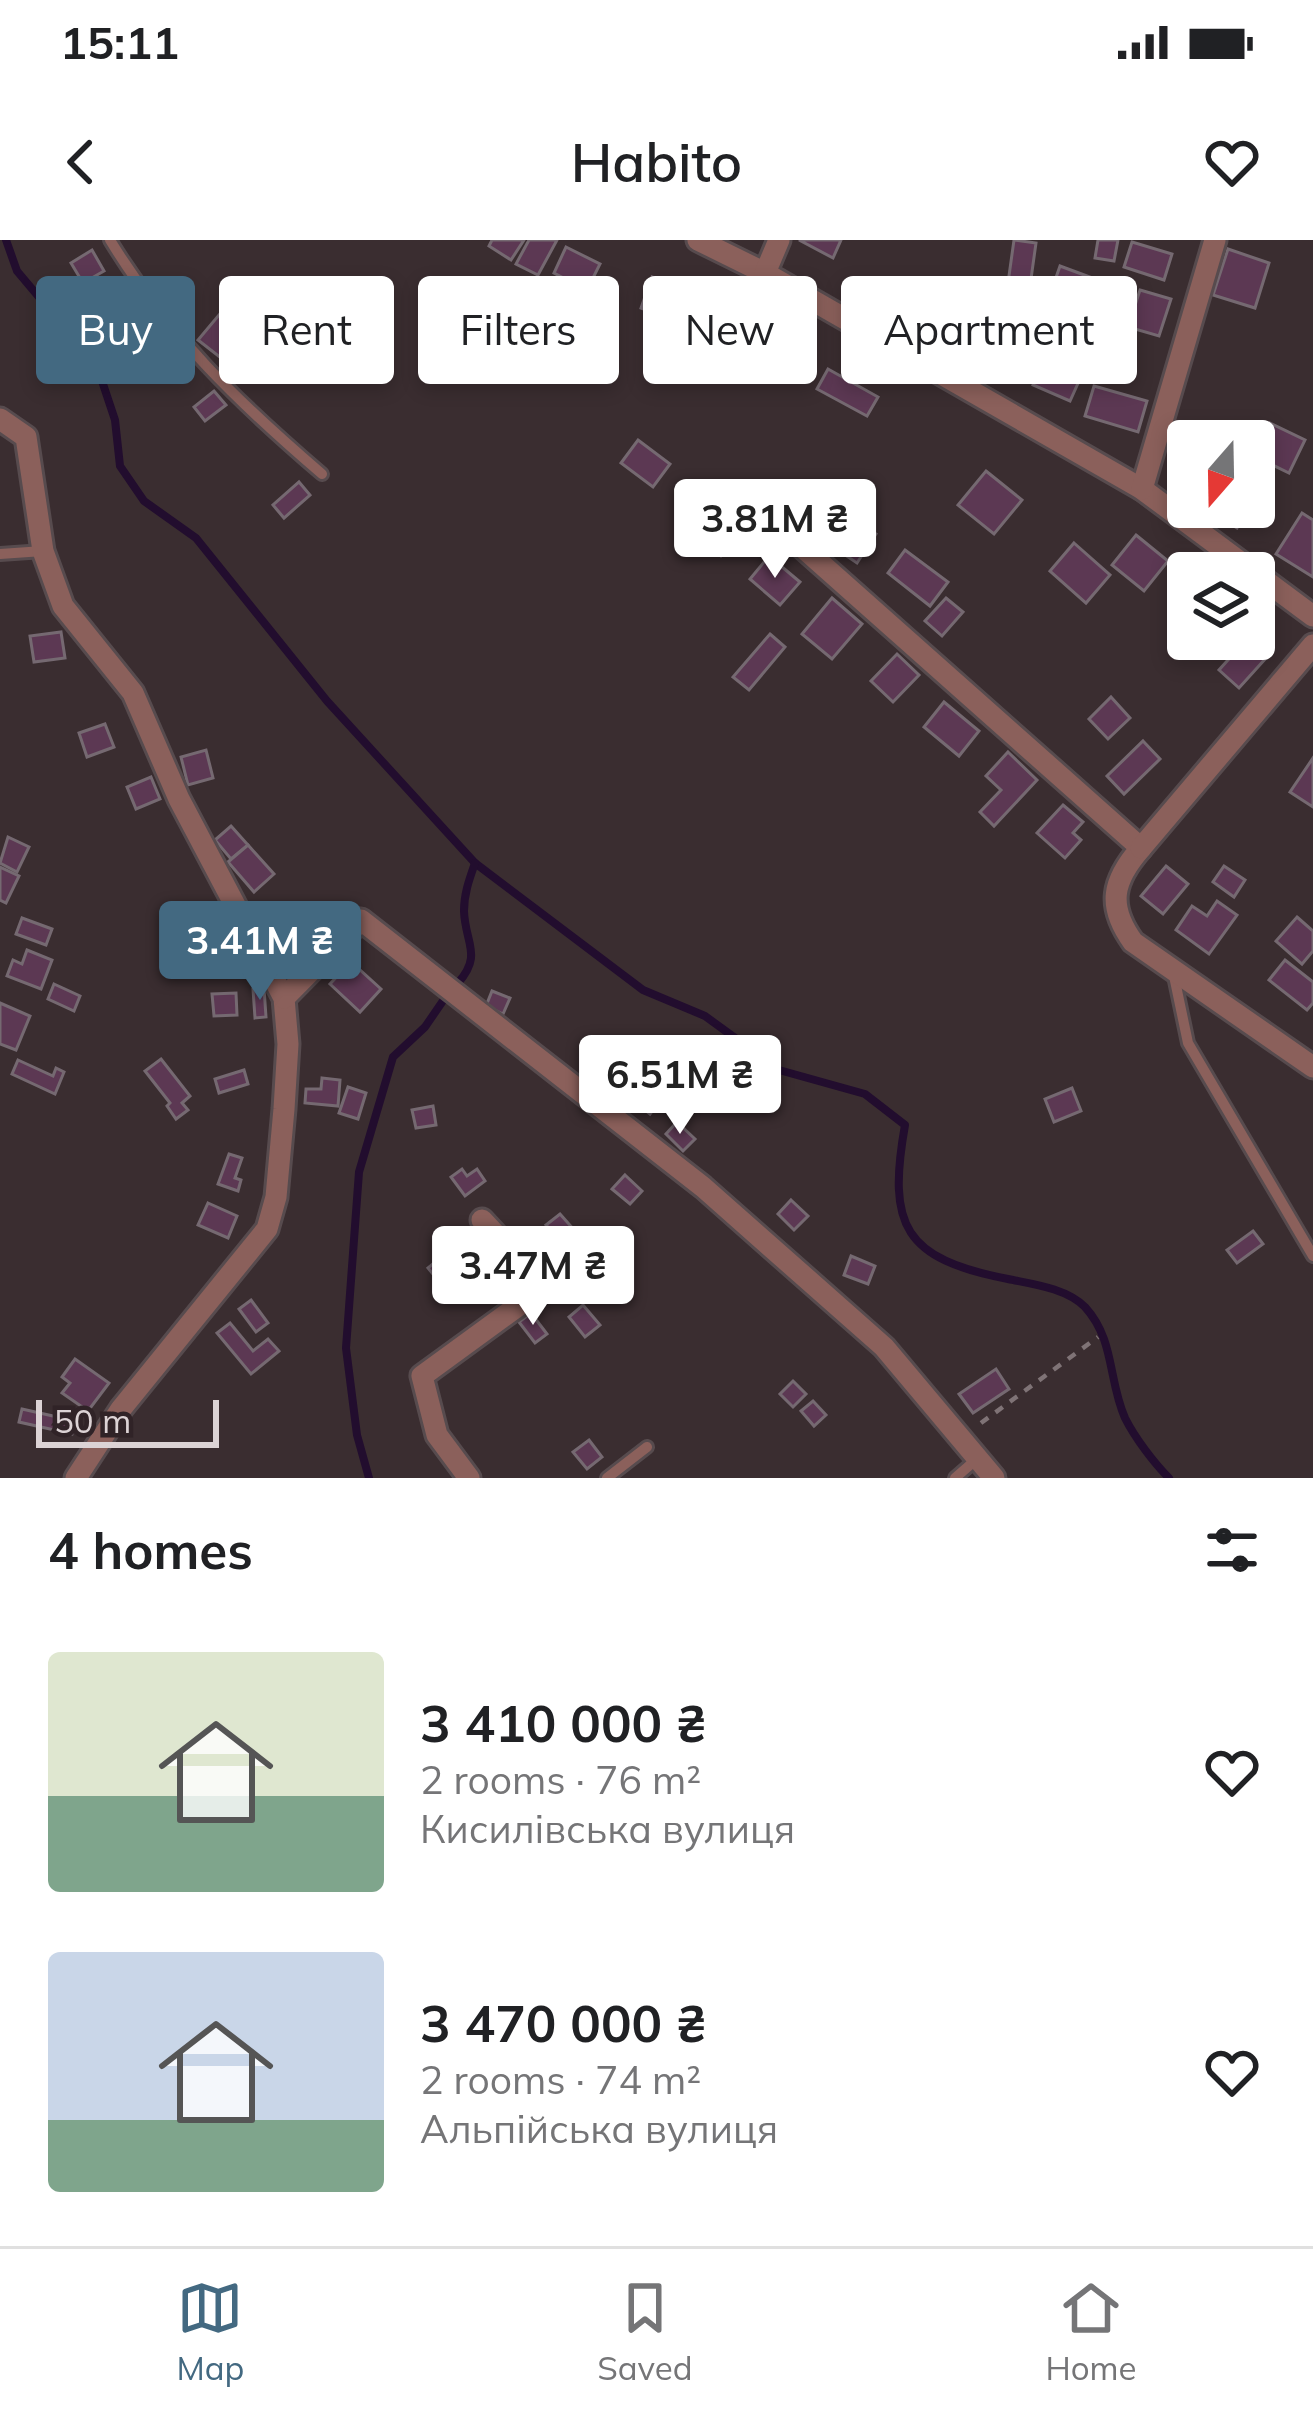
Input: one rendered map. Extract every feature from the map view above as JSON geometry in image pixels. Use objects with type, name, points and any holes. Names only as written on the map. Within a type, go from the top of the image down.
[{"type":"street","points":[[698,240],[765,273],[1142,488],[1313,616]]},
{"type":"street","points":[[765,273],[778,240]]},
{"type":"street","points":[[1142,488],[1215,240]]},
{"type":"street","points":[[0,419],[26,437],[43,551],[63,606],[133,693],[179,800],[284,998],[288,1044],[276,1197],[267,1229],[121,1409],[76,1478]]},
{"type":"street","points":[[747,498],[1141,848]]},
{"type":"street","points":[[1313,645],[1118,875],[1114,900],[1118,922],[1133,942],[1313,1067]]},
{"type":"street","points":[[284,998],[361,920],[703,1187],[884,1347],[994,1478]]},
{"type":"street","points":[[470,1478],[437,1435],[422,1376],[518,1306],[538,1280],[482,1220]]},
{"type":"lane","points":[[110,240],[179,341],[253,415],[322,474]]},
{"type":"lane","points":[[0,554],[43,551]]},
{"type":"lane","points":[[1173,968],[1188,1043],[1313,1256]]},
{"type":"lane","points":[[607,1478],[647,1447]]},
{"type":"lane","points":[[955,1478],[978,1458]]},
{"type":"path","points":[[962,1437],[1098,1337]]},
{"type":"building","points":[[492,240],[524,240],[511,260],[489,246]]},
{"type":"building","points":[[529,240],[557,240],[538,275],[516,264]]},
{"type":"building","points":[[799,240],[841,240],[833,258]]},
{"type":"building","points":[[1014,240],[1036,243],[1031,276],[1009,276]]},
{"type":"building","points":[[1098,240],[1118,240],[1114,261],[1095,258]]},
{"type":"building","points":[[1132,242],[1172,254],[1164,280],[1124,267]]},
{"type":"building","points":[[566,247],[600,264],[594,276],[554,273]]},
{"type":"building","points":[[1228,249],[1269,263],[1255,308],[1213,295]]},
{"type":"building","points":[[92,250],[104,271],[79,276],[71,263]]},
{"type":"building","points":[[1060,266],[1087,276],[1057,276]]},
{"type":"building","points":[[1140,290],[1171,299],[1159,336],[1137,330]]},
{"type":"building","points":[[219,315],[219,356],[198,340]]},
{"type":"building","points":[[828,369],[841,376],[841,384],[855,384],[878,397],[867,416],[817,389]]},
{"type":"building","points":[[1033,384],[1078,384],[1070,401]]},
{"type":"building","points":[[1094,386],[1147,401],[1138,432],[1085,416]]},
{"type":"building","points":[[214,391],[226,405],[205,421],[194,407]]},
{"type":"building","points":[[1275,425],[1305,440],[1289,473],[1275,466]]},
{"type":"building","points":[[638,440],[670,464],[653,487],[621,463]]},
{"type":"building","points":[[986,471],[1022,500],[994,534],[958,505]]},
{"type":"building","points":[[299,482],[310,495],[284,518],[273,505]]},
{"type":"building","points":[[718,512],[742,535],[721,556],[698,533]]},
{"type":"building","points":[[842,512],[876,534],[857,563],[823,540]]},
{"type":"building","points":[[1302,513],[1313,520],[1313,577],[1276,554]]},
{"type":"building","points":[[1136,535],[1167,560],[1144,591],[1112,565]]},
{"type":"building","points":[[1074,543],[1110,575],[1086,603],[1050,571]]},
{"type":"building","points":[[905,550],[948,582],[930,606],[888,573]]},
{"type":"building","points":[[769,556],[800,582],[780,605],[750,579]]},
{"type":"building","points":[[832,598],[862,624],[832,659],[802,634]]},
{"type":"building","points":[[946,598],[963,612],[942,636],[925,621]]},
{"type":"building","points":[[61,632],[65,658],[34,662],[30,636]]},
{"type":"building","points":[[770,634],[785,647],[749,690],[733,677]]},
{"type":"building","points":[[897,654],[919,675],[893,702],[871,681]]},
{"type":"building","points":[[1228,660],[1264,660],[1239,688],[1219,670]]},
{"type":"building","points":[[1111,697],[1130,718],[1108,739],[1089,719]]},
{"type":"building","points":[[944,702],[979,731],[959,756],[924,727]]},
{"type":"building","points":[[105,724],[114,747],[87,757],[79,733]]},
{"type":"building","points":[[1143,741],[1160,759],[1124,794],[1107,776]]},
{"type":"building","points":[[206,750],[213,778],[188,785],[181,757]]},
{"type":"building","points":[[1008,752],[1037,780],[994,826],[980,812],[1001,790],[986,776]]},
{"type":"building","points":[[1313,758],[1313,807],[1290,792]]},
{"type":"building","points":[[151,777],[160,799],[136,809],[127,787]]},
{"type":"building","points":[[1063,805],[1083,822],[1073,833],[1081,840],[1065,858],[1037,833]]},
{"type":"building","points":[[231,826],[248,845],[231,859],[215,840]]},
{"type":"building","points":[[8,837],[29,847],[17,872],[0,863]]},
{"type":"building","points":[[248,845],[274,874],[254,892],[228,862]]},
{"type":"building","points":[[1166,866],[1188,884],[1163,914],[1141,896]]},
{"type":"building","points":[[1224,866],[1245,880],[1234,897],[1213,882]]},
{"type":"building","points":[[0,867],[19,876],[6,903],[0,900]]},
{"type":"building","points":[[1217,901],[1237,915],[1209,954],[1176,930],[1192,906],[1207,916]]},
{"type":"building","points":[[1297,917],[1313,931],[1313,951],[1302,964],[1276,941]]},
{"type":"building","points":[[22,918],[52,929],[46,945],[16,934]]},
{"type":"building","points":[[290,938],[299,951],[293,955],[296,960],[283,969],[271,950]]},
{"type":"building","points":[[27,950],[52,960],[41,989],[7,976],[13,960],[22,964]]},
{"type":"building","points":[[1285,960],[1313,982],[1313,1003],[1307,1010],[1269,980]]},
{"type":"building","points":[[348,965],[381,989],[360,1012],[330,984]]},
{"type":"building","points":[[54,984],[80,996],[74,1011],[48,999]]},
{"type":"building","points":[[264,988],[266,1017],[255,1018],[253,989]]},
{"type":"building","points":[[492,991],[510,998],[503,1014],[486,1006]]},
{"type":"building","points":[[236,993],[237,1015],[214,1016],[212,994]]},
{"type":"building","points":[[0,1003],[30,1016],[16,1050],[0,1044]]},
{"type":"building","points":[[161,1059],[190,1096],[182,1103],[188,1110],[176,1119],[167,1106],[170,1103],[145,1071]]},
{"type":"building","points":[[18,1060],[53,1076],[56,1068],[64,1072],[55,1094],[12,1074]]},
{"type":"building","points":[[244,1070],[248,1084],[219,1093],[215,1079]]},
{"type":"building","points":[[322,1078],[340,1080],[338,1106],[305,1103],[306,1089],[321,1089]]},
{"type":"building","points":[[348,1087],[366,1093],[358,1119],[339,1113]]},
{"type":"building","points":[[643,1087],[660,1101],[650,1114],[632,1099]]},
{"type":"building","points":[[1072,1088],[1081,1111],[1054,1122],[1045,1099]]},
{"type":"building","points":[[433,1106],[436,1125],[416,1128],[412,1110]]},
{"type":"building","points":[[677,1122],[695,1139],[683,1151],[666,1134]]},
{"type":"building","points":[[229,1154],[242,1158],[235,1178],[241,1180],[238,1191],[218,1184]]},
{"type":"building","points":[[462,1169],[467,1176],[477,1169],[485,1181],[465,1196],[451,1177]]},
{"type":"building","points":[[625,1175],[642,1191],[630,1204],[612,1189]]},
{"type":"building","points":[[791,1200],[808,1216],[794,1230],[778,1214]]},
{"type":"building","points":[[208,1203],[237,1216],[228,1238],[198,1225]]},
{"type":"building","points":[[560,1214],[576,1232],[562,1243],[546,1225]]},
{"type":"building","points":[[1253,1231],[1263,1244],[1237,1263],[1227,1250]]},
{"type":"building","points":[[851,1256],[875,1266],[868,1284],[844,1275]]},
{"type":"building","points":[[441,1257],[455,1273],[441,1284],[428,1268]]},
{"type":"building","points":[[251,1300],[268,1323],[256,1332],[239,1309]]},
{"type":"building","points":[[583,1305],[600,1325],[585,1337],[569,1317]]},
{"type":"building","points":[[531,1313],[547,1334],[535,1343],[519,1322]]},
{"type":"building","points":[[230,1323],[253,1351],[268,1339],[279,1351],[251,1374],[217,1333]]},
{"type":"building","points":[[75,1359],[109,1383],[88,1411],[62,1393],[70,1383],[62,1377]]},
{"type":"building","points":[[996,1369],[1009,1389],[973,1413],[959,1394]]},
{"type":"building","points":[[793,1381],[806,1394],[793,1407],[780,1394]]},
{"type":"building","points":[[813,1401],[826,1415],[814,1426],[801,1411]]},
{"type":"building","points":[[22,1409],[75,1421],[72,1434],[19,1422]]},
{"type":"building","points":[[589,1440],[602,1457],[587,1469],[573,1452]]},
{"type":"waterway","points":[[6,240],[17,271],[97,366],[115,420],[120,466],[144,501],[196,538],[327,701],[475,863],[643,990],[705,1016],[779,1070],[865,1094],[905,1125],[899,1189],[911,1232],[945,1261],[1059,1291],[1085,1307],[1102,1333],[1125,1418],[1169,1478]]},
{"type":"waterway","points":[[458,983],[470,964],[464,905],[475,863]]},
{"type":"waterway","points":[[369,1478],[357,1435],[346,1348],[359,1172],[393,1057],[425,1027],[447,995]]}]
